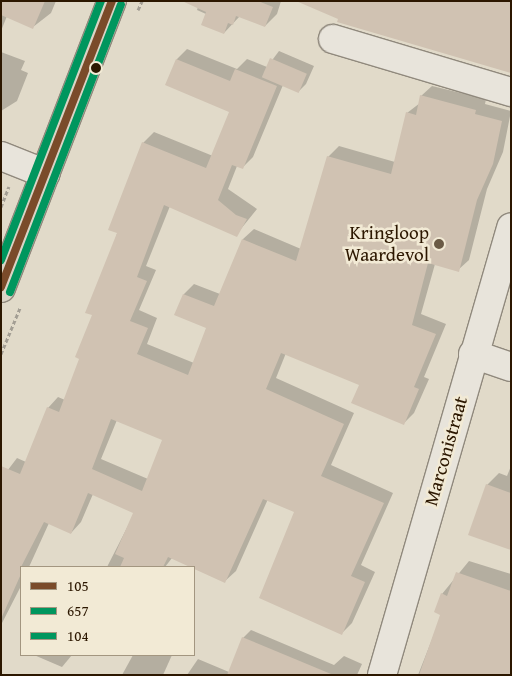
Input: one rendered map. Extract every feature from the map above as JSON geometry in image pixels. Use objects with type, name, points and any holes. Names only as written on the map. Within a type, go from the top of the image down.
[{"type":"main road","points":[[1,288],[112,1]]},
{"type":"street","points":[[333,39],[511,92]]},
{"type":"street","points":[[1,156],[46,174]]},
{"type":"street","name":"Marconistraat","points":[[382,675],[511,227]]},
{"type":"street","points":[[473,354],[511,367]]},
{"type":"building","points":[[1,1],[45,1],[33,29],[1,15]]},
{"type":"building","points":[[182,1],[258,1],[273,7],[265,27],[236,16],[233,25],[228,23],[224,34],[201,25],[206,12]]},
{"type":"building","points":[[296,1],[511,1],[511,73],[337,22],[338,19]]},
{"type":"building","points":[[270,58],[307,74],[299,93],[262,77]]},
{"type":"building","points":[[176,59],[230,81],[235,69],[277,86],[243,169],[232,165],[218,200],[236,215],[247,219],[237,237],[164,205],[137,277],[147,281],[130,321],[148,328],[137,354],[188,375],[206,328],[174,315],[183,294],[214,306],[242,239],[296,261],[327,156],[391,174],[406,112],[416,115],[420,95],[476,110],[475,114],[502,121],[493,164],[477,200],[459,272],[428,263],[412,325],[436,334],[414,387],[419,389],[404,425],[351,403],[359,385],[281,353],[266,389],[344,424],[321,476],[384,503],[351,576],[365,582],[342,635],[259,598],[294,512],[263,499],[225,583],[195,569],[195,566],[188,566],[168,557],[164,566],[120,566],[124,558],[115,554],[133,513],[88,493],[71,534],[44,522],[20,566],[20,576],[1,619],[1,466],[20,474],[47,407],[59,412],[79,359],[75,357],[92,315],[85,313],[117,233],[108,230],[142,142],[206,168],[229,112],[165,85]],"holes":[[[111,419],[162,440],[142,491],[92,469]]]},
{"type":"building","points":[[486,484],[511,493],[511,550],[468,535]]},
{"type":"building","points":[[456,572],[511,591],[511,675],[419,675],[440,615],[434,612],[441,593],[447,596]]},
{"type":"building","points":[[242,637],[331,674],[331,675],[227,675]]},
{"type":"transit line","name":"104","points":[[1,260],[101,1]]},
{"type":"transit line","name":"105","points":[[1,287],[112,1]]},
{"type":"transit line","name":"657","points":[[10,292],[121,5]]},
{"type":"place","name":"Kringloop Waardevol","points":[[439,244]]}]
